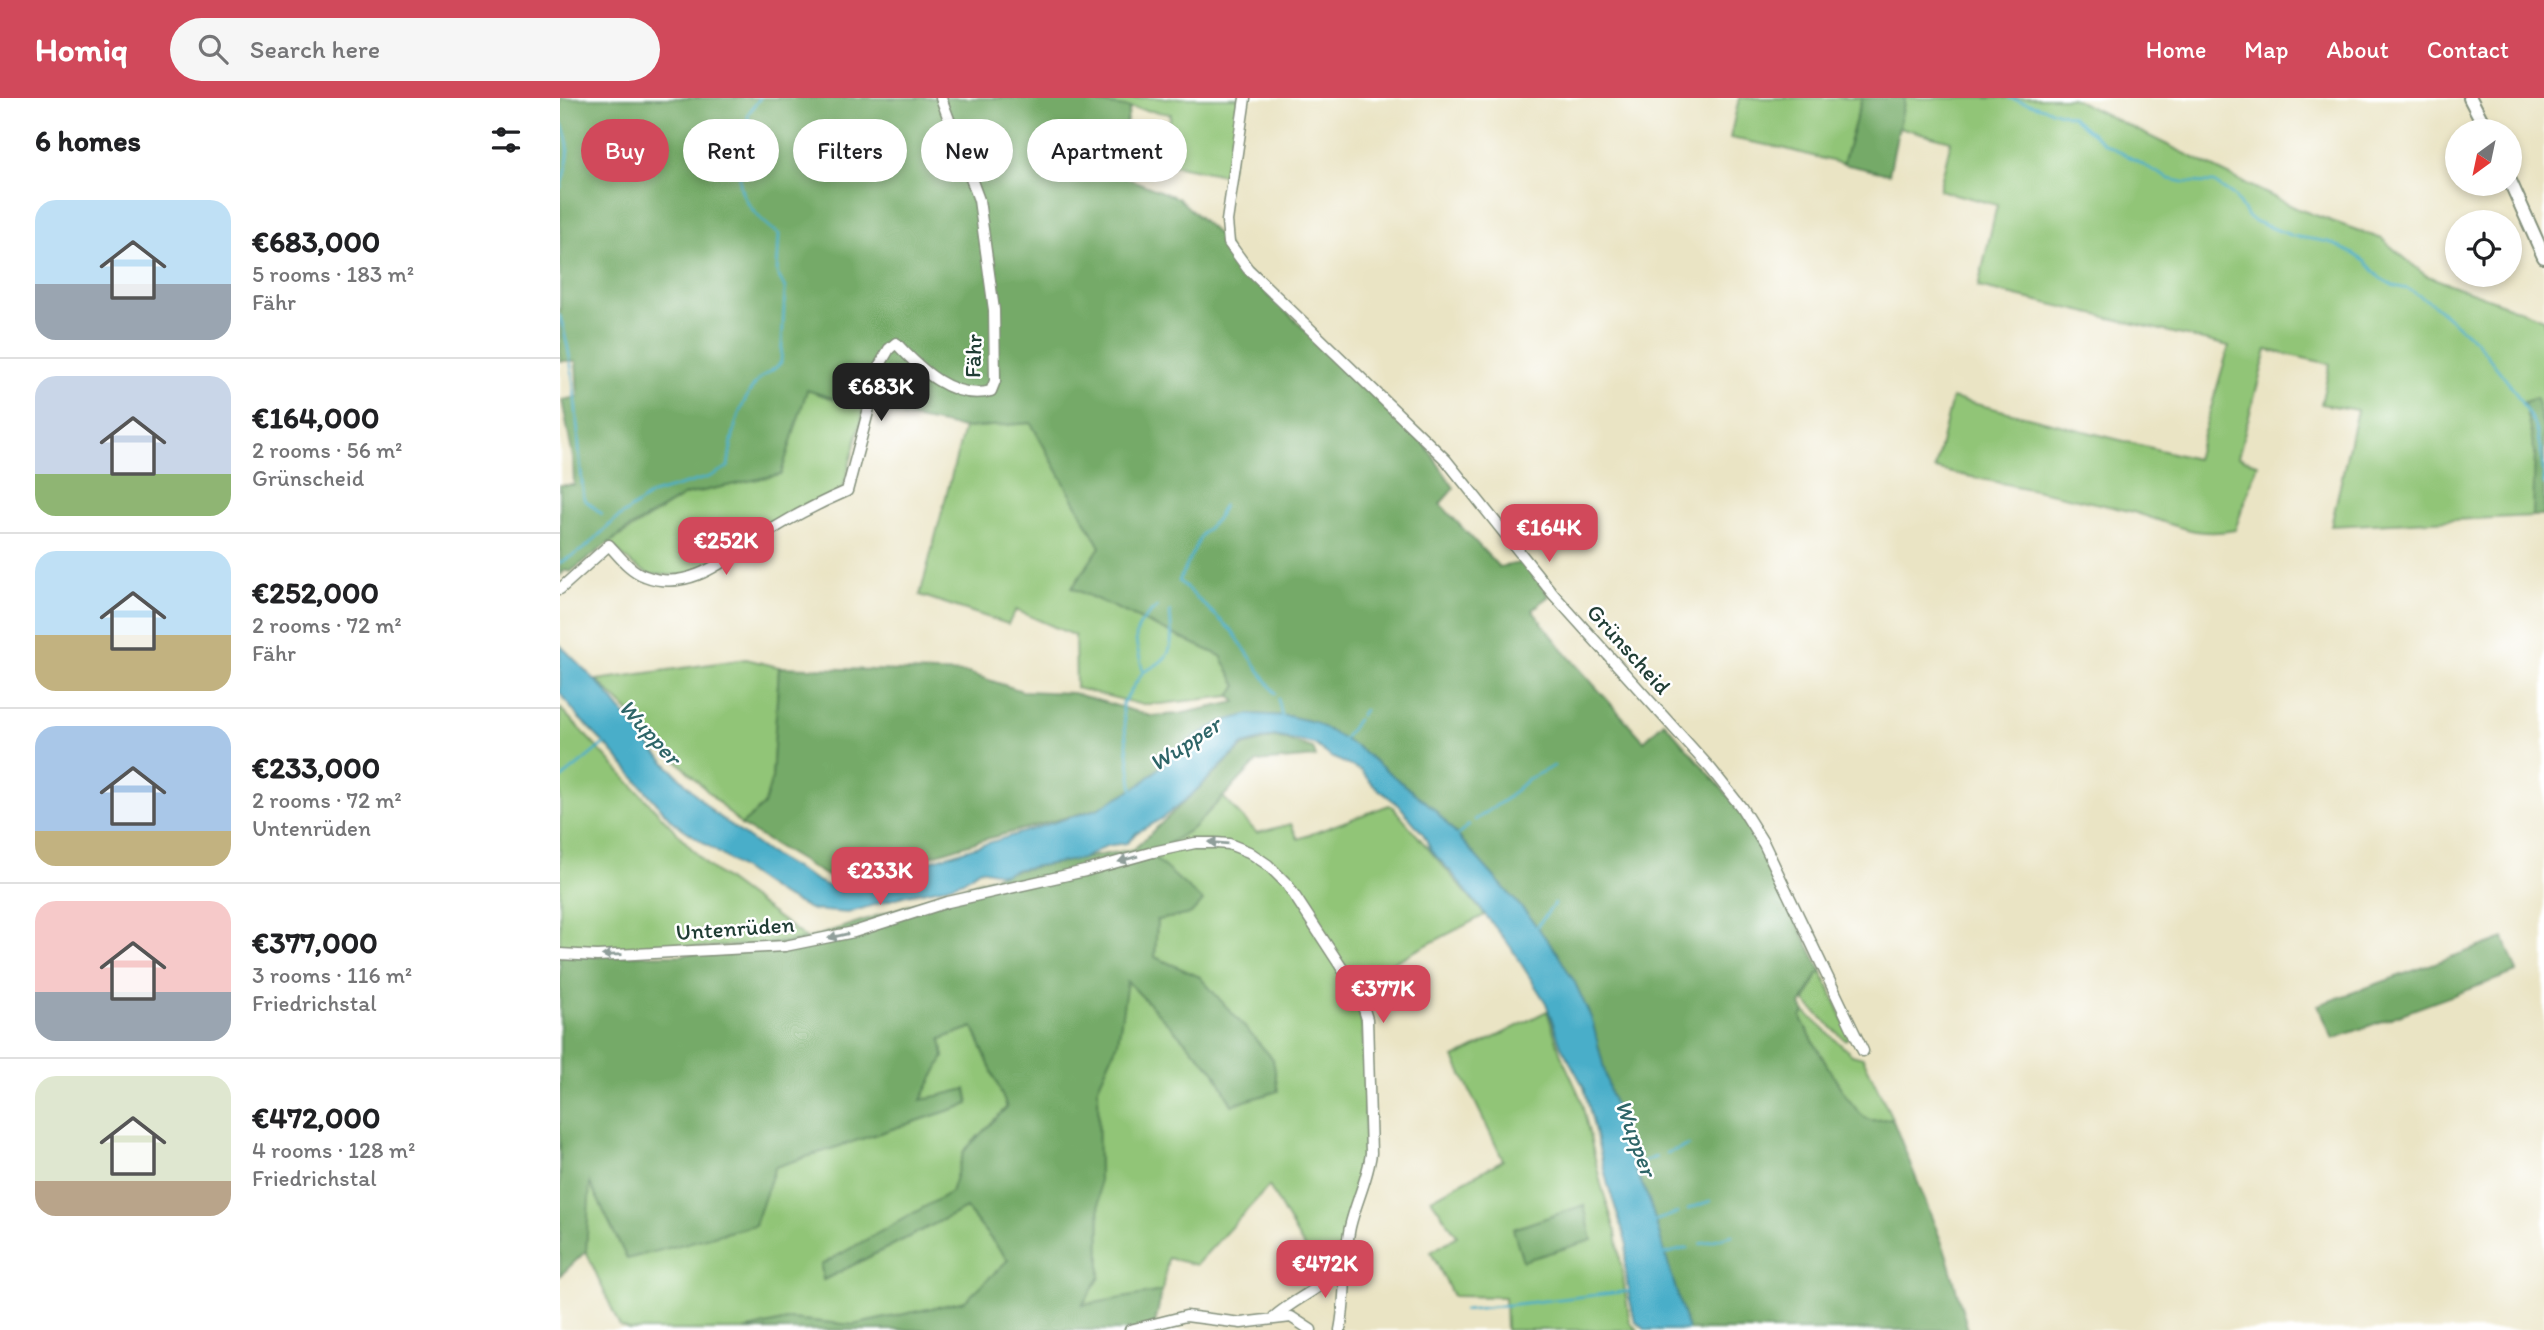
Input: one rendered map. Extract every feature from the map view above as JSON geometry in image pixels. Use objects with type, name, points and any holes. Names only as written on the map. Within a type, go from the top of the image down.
[{"type":"street","name":"Fähr","points":[[560,589],[609,545],[628,565],[644,576],[666,580],[686,579],[713,567],[797,515],[847,491],[881,363],[896,343],[937,382],[981,394],[991,391],[995,381],[994,310],[978,200],[941,98]]},
{"type":"street","name":"Grünscheid","points":[[1245,98],[1227,221],[1229,243],[1257,278],[1446,460],[1553,594],[1734,798],[1764,844],[1863,1051]]},
{"type":"street","points":[[2470,98],[2481,119]]},
{"type":"street","points":[[2517,196],[2544,257]]},
{"type":"street","name":"Untenrüden","points":[[560,954],[597,956],[785,946],[854,932],[948,902],[1195,843],[1216,842],[1240,847],[1268,865],[1292,890],[1340,964],[1364,1009],[1370,1073],[1371,1153],[1351,1224],[1347,1259]]},
{"type":"street","points":[[1274,1317],[1293,1300],[1329,1280],[1347,1259]]},
{"type":"street","points":[[1340,1330],[1345,1308],[1347,1259]]},
{"type":"street","points":[[1130,1330],[1177,1317],[1202,1317],[1241,1323],[1274,1317],[1294,1318],[1311,1330]]},
{"type":"green space","points":[[560,98],[1095,98],[1099,103],[1130,108],[1127,119],[1027,119],[1027,182],[1137,182],[1178,198],[1225,241],[1235,263],[1424,443],[1454,488],[1440,504],[1499,567],[1525,562],[1549,596],[1532,610],[1569,657],[1644,741],[1664,722],[1740,809],[1822,972],[1818,974],[1801,1005],[1804,1011],[1801,1018],[1843,1091],[1863,1116],[1871,1120],[1892,1118],[1946,1253],[1968,1330],[1688,1330],[1649,1200],[1632,1165],[1592,1020],[1557,953],[1528,915],[1433,808],[1357,747],[1314,722],[1288,716],[1250,714],[1194,737],[1140,785],[1097,809],[979,841],[840,884],[741,825],[764,805],[772,778],[779,667],[968,673],[1022,691],[1073,693],[1151,716],[1179,714],[1236,702],[1230,696],[1237,686],[1221,656],[1072,588],[1100,547],[1031,423],[964,428],[875,411],[807,390],[781,474],[685,495],[626,530],[570,572],[565,570],[560,576],[560,485],[574,485],[573,458],[562,400],[578,397],[576,361],[560,361]]},
{"type":"green space","points":[[1095,98],[1243,98],[1229,176],[1187,168],[1187,119],[1170,119],[1171,114],[1099,103]]},
{"type":"green space","points":[[1739,98],[1862,98],[1843,164],[1730,138]]},
{"type":"green space","points":[[1862,98],[1905,98],[1889,174],[1843,164]]},
{"type":"green space","points":[[1905,98],[2072,98],[2298,209],[2382,239],[2425,275],[2445,282],[2445,287],[2457,287],[2544,319],[2544,430],[2536,399],[2524,402],[2535,453],[2533,516],[2331,526],[2357,410],[2321,404],[2330,364],[2267,350],[2238,457],[2258,464],[2235,530],[2191,530],[2125,510],[1935,469],[1952,398],[2196,459],[2229,346],[1978,287],[1997,205],[1939,190],[1951,141],[1898,127]]},
{"type":"green space","points":[[807,390],[864,410],[843,489],[688,576],[649,574],[633,565],[609,543],[685,495],[781,474]]},
{"type":"green space","points":[[2536,398],[2544,430],[2544,516],[2533,516],[2535,453],[2524,402]]},
{"type":"green space","points":[[1031,423],[1100,547],[1072,588],[1221,656],[1237,686],[1230,696],[1139,704],[1076,688],[1075,636],[1016,610],[1008,624],[920,595],[964,428]]},
{"type":"green space","points":[[746,659],[779,667],[772,778],[764,805],[741,825],[597,680]]},
{"type":"green space","points":[[560,708],[708,866],[807,939],[784,943],[596,953],[560,950]]},
{"type":"green space","points":[[1276,737],[1313,748],[1316,757],[1257,762],[1193,828],[1151,855],[1203,901],[1191,914],[1157,920],[1155,957],[1200,977],[1273,1059],[1278,1091],[1232,1105],[1214,1071],[1127,981],[1118,1042],[1098,1087],[1100,1277],[1082,1305],[1162,1291],[1155,1324],[1140,1330],[744,1330],[791,1319],[853,1325],[965,1301],[1008,1260],[966,1208],[823,1280],[821,1265],[951,1192],[964,1151],[1007,1107],[973,1027],[941,1039],[944,1057],[921,1100],[966,1089],[969,1104],[775,1167],[755,1225],[627,1259],[590,1183],[586,1251],[560,1276],[560,956],[682,955],[807,939],[1008,872],[1134,849],[1244,746]]},
{"type":"green space","points":[[1223,797],[1257,833],[1291,824],[1298,839],[1392,806],[1485,915],[1347,986],[1361,1013],[1366,1078],[1364,1166],[1343,1236],[1339,1263],[1321,1277],[1269,1186],[1196,1265],[1168,1258],[1162,1291],[1082,1306],[1100,1277],[1098,1086],[1118,1042],[1126,980],[1214,1071],[1232,1105],[1200,977],[1155,957],[1157,920],[1191,914],[1150,855],[1193,828]]},
{"type":"green space","points":[[2504,938],[2517,972],[2333,1039],[2318,1005]]},
{"type":"green space","points":[[1822,972],[1851,1036],[1845,1040],[1805,1002],[1818,974]]},
{"type":"green space","points":[[1547,1011],[1561,1055],[1581,1099],[1601,1184],[1616,1233],[1630,1323],[1638,1330],[1506,1330],[1505,1297],[1453,1296],[1431,1252],[1457,1236],[1431,1199],[1503,1160],[1454,1058]]},
{"type":"green space","points":[[1804,1011],[1852,1055],[1863,1058],[1892,1118],[1870,1120],[1853,1105],[1832,1075],[1800,1018]]},
{"type":"green space","points":[[973,1027],[1007,1107],[964,1151],[952,1192],[821,1265],[824,1280],[966,1208],[1008,1260],[966,1301],[853,1325],[791,1319],[744,1330],[630,1330],[620,1327],[586,1251],[589,1181],[627,1258],[755,1225],[775,1167],[969,1104],[966,1089],[920,1101],[944,1057],[941,1039]]},
{"type":"green space","points":[[1584,1205],[1592,1240],[1523,1261],[1513,1229]]},
{"type":"water","points":[[560,645],[603,688],[654,751],[714,813],[767,852],[840,891],[864,886],[908,868],[1097,809],[1140,785],[1194,737],[1221,722],[1250,714],[1288,716],[1314,722],[1357,747],[1433,808],[1528,915],[1557,953],[1575,983],[1592,1020],[1610,1093],[1633,1165],[1649,1200],[1688,1330],[1646,1330],[1635,1321],[1625,1265],[1627,1245],[1608,1185],[1584,1087],[1561,1046],[1546,1003],[1510,946],[1432,852],[1424,835],[1399,805],[1373,785],[1360,770],[1331,757],[1314,744],[1274,736],[1243,745],[1190,796],[1161,819],[1136,833],[1127,843],[1106,846],[1082,859],[1018,869],[1004,874],[980,869],[963,881],[942,888],[906,895],[848,913],[812,910],[779,894],[672,821],[609,748],[579,718],[560,693]]},
{"type":"waterway","points":[[560,563],[585,548],[615,520],[652,494],[709,477],[728,467],[733,434],[749,393],[759,380],[781,362],[785,288],[777,273],[779,234],[752,210],[740,185],[745,166],[739,162],[738,137],[749,132],[748,114],[760,98]]},
{"type":"waterway","points":[[2009,98],[2071,116],[2104,143],[2169,179],[2214,183],[2235,197],[2246,215],[2256,222],[2293,236],[2329,242],[2366,262],[2380,278],[2394,286],[2408,289],[2430,302],[2476,341],[2514,390],[2534,424],[2541,450],[2544,485]]},
{"type":"waterway","points":[[560,120],[568,146],[566,169],[560,188]]},
{"type":"waterway","points":[[560,316],[570,360],[584,499],[602,514]]},
{"type":"waterway","points":[[1223,505],[1217,519],[1202,534],[1179,581],[1233,632],[1275,693]]},
{"type":"waterway","points":[[1133,793],[1122,704],[1143,672],[1136,643],[1138,630],[1141,623],[1157,607]]},
{"type":"waterway","points":[[1143,672],[1162,661],[1170,649],[1170,611]]},
{"type":"waterway","points":[[1278,699],[1283,720]]},
{"type":"waterway","points":[[1360,716],[1364,710]]},
{"type":"waterway","points":[[1343,740],[1357,720]]},
{"type":"waterway","points":[[560,780],[606,742]]},
{"type":"waterway","points":[[1475,820],[1506,799],[1528,779],[1554,766]]},
{"type":"waterway","points":[[1456,837],[1469,825]]},
{"type":"waterway","points":[[1536,928],[1555,903]]},
{"type":"waterway","name":"Wupper","points":[[1667,1153],[1689,1145]]},
{"type":"waterway","name":"Wupper","points":[[1630,1167],[1656,1157]]},
{"type":"waterway","points":[[1688,1209],[1710,1201]]},
{"type":"waterway","points":[[1654,1221],[1678,1213]]},
{"type":"waterway","points":[[1700,1244],[1732,1235]]},
{"type":"waterway","points":[[1664,1254],[1688,1248]]},
{"type":"waterway","points":[[1464,1310],[1631,1291]]}]
